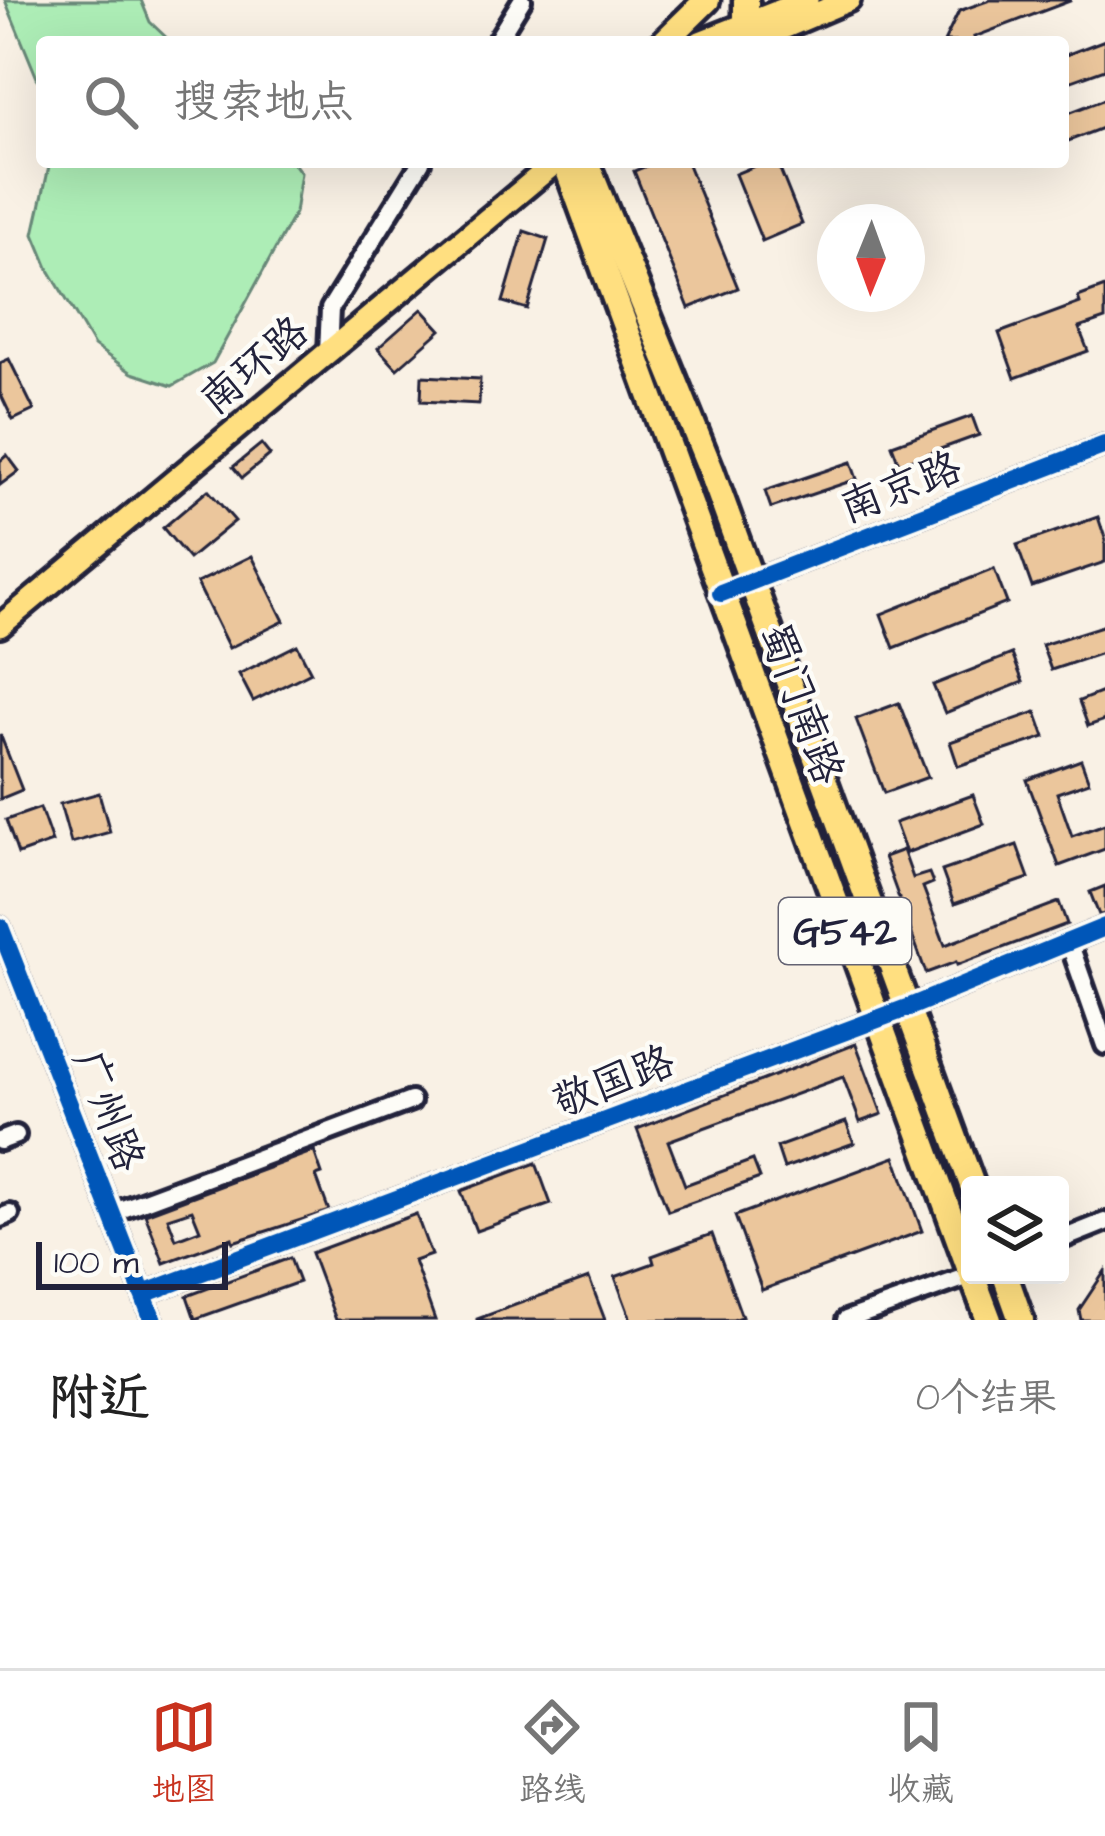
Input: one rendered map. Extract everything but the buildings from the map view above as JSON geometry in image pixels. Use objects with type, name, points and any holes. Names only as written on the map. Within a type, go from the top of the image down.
[{"type":"highway","points":[[670,36],[707,0]]},
{"type":"highway","name":"蜀门南路","points":[[563,168],[961,1246]]},
{"type":"highway","name":"蜀门南路","points":[[588,168],[711,470],[969,1176]]},
{"type":"highway","name":"蜀门南路","points":[[975,1284],[988,1320]]},
{"type":"highway","points":[[1007,1284],[1021,1320]]},
{"type":"main road","points":[[714,36],[807,0]]},
{"type":"main road","points":[[747,22],[849,0]]},
{"type":"main road","points":[[0,614],[328,346],[531,168]]},
{"type":"main road","name":"南环路","points":[[0,626],[328,346],[553,168]]},
{"type":"street","points":[[500,36],[522,0]]},
{"type":"street","points":[[328,346],[330,309],[417,168]]},
{"type":"street","name":"南京路","points":[[721,593],[1105,445]]},
{"type":"street","name":"广州路","points":[[0,927],[153,1320]]},
{"type":"street","name":"敬国路","points":[[143,1294],[907,1008],[1105,927]]},
{"type":"street","points":[[1069,942],[1101,1019],[1105,1045]]},
{"type":"street","points":[[112,1214],[411,1101]]},
{"type":"street","points":[[1069,1236],[1105,1222]]},
{"type":"street","points":[[845,1320],[961,1277]]},
{"type":"green space","points":[[5,0],[141,0],[150,22],[165,36],[36,36],[36,75]]},
{"type":"green space","points":[[49,168],[297,168],[301,173],[295,213],[213,363],[172,386],[132,373],[94,346],[49,270],[34,234]]},
{"type":"cycle path","points":[[721,593],[1105,445]]},
{"type":"cycle path","points":[[0,927],[153,1320]]},
{"type":"cycle path","points":[[143,1294],[907,1008],[1105,927]]}]
